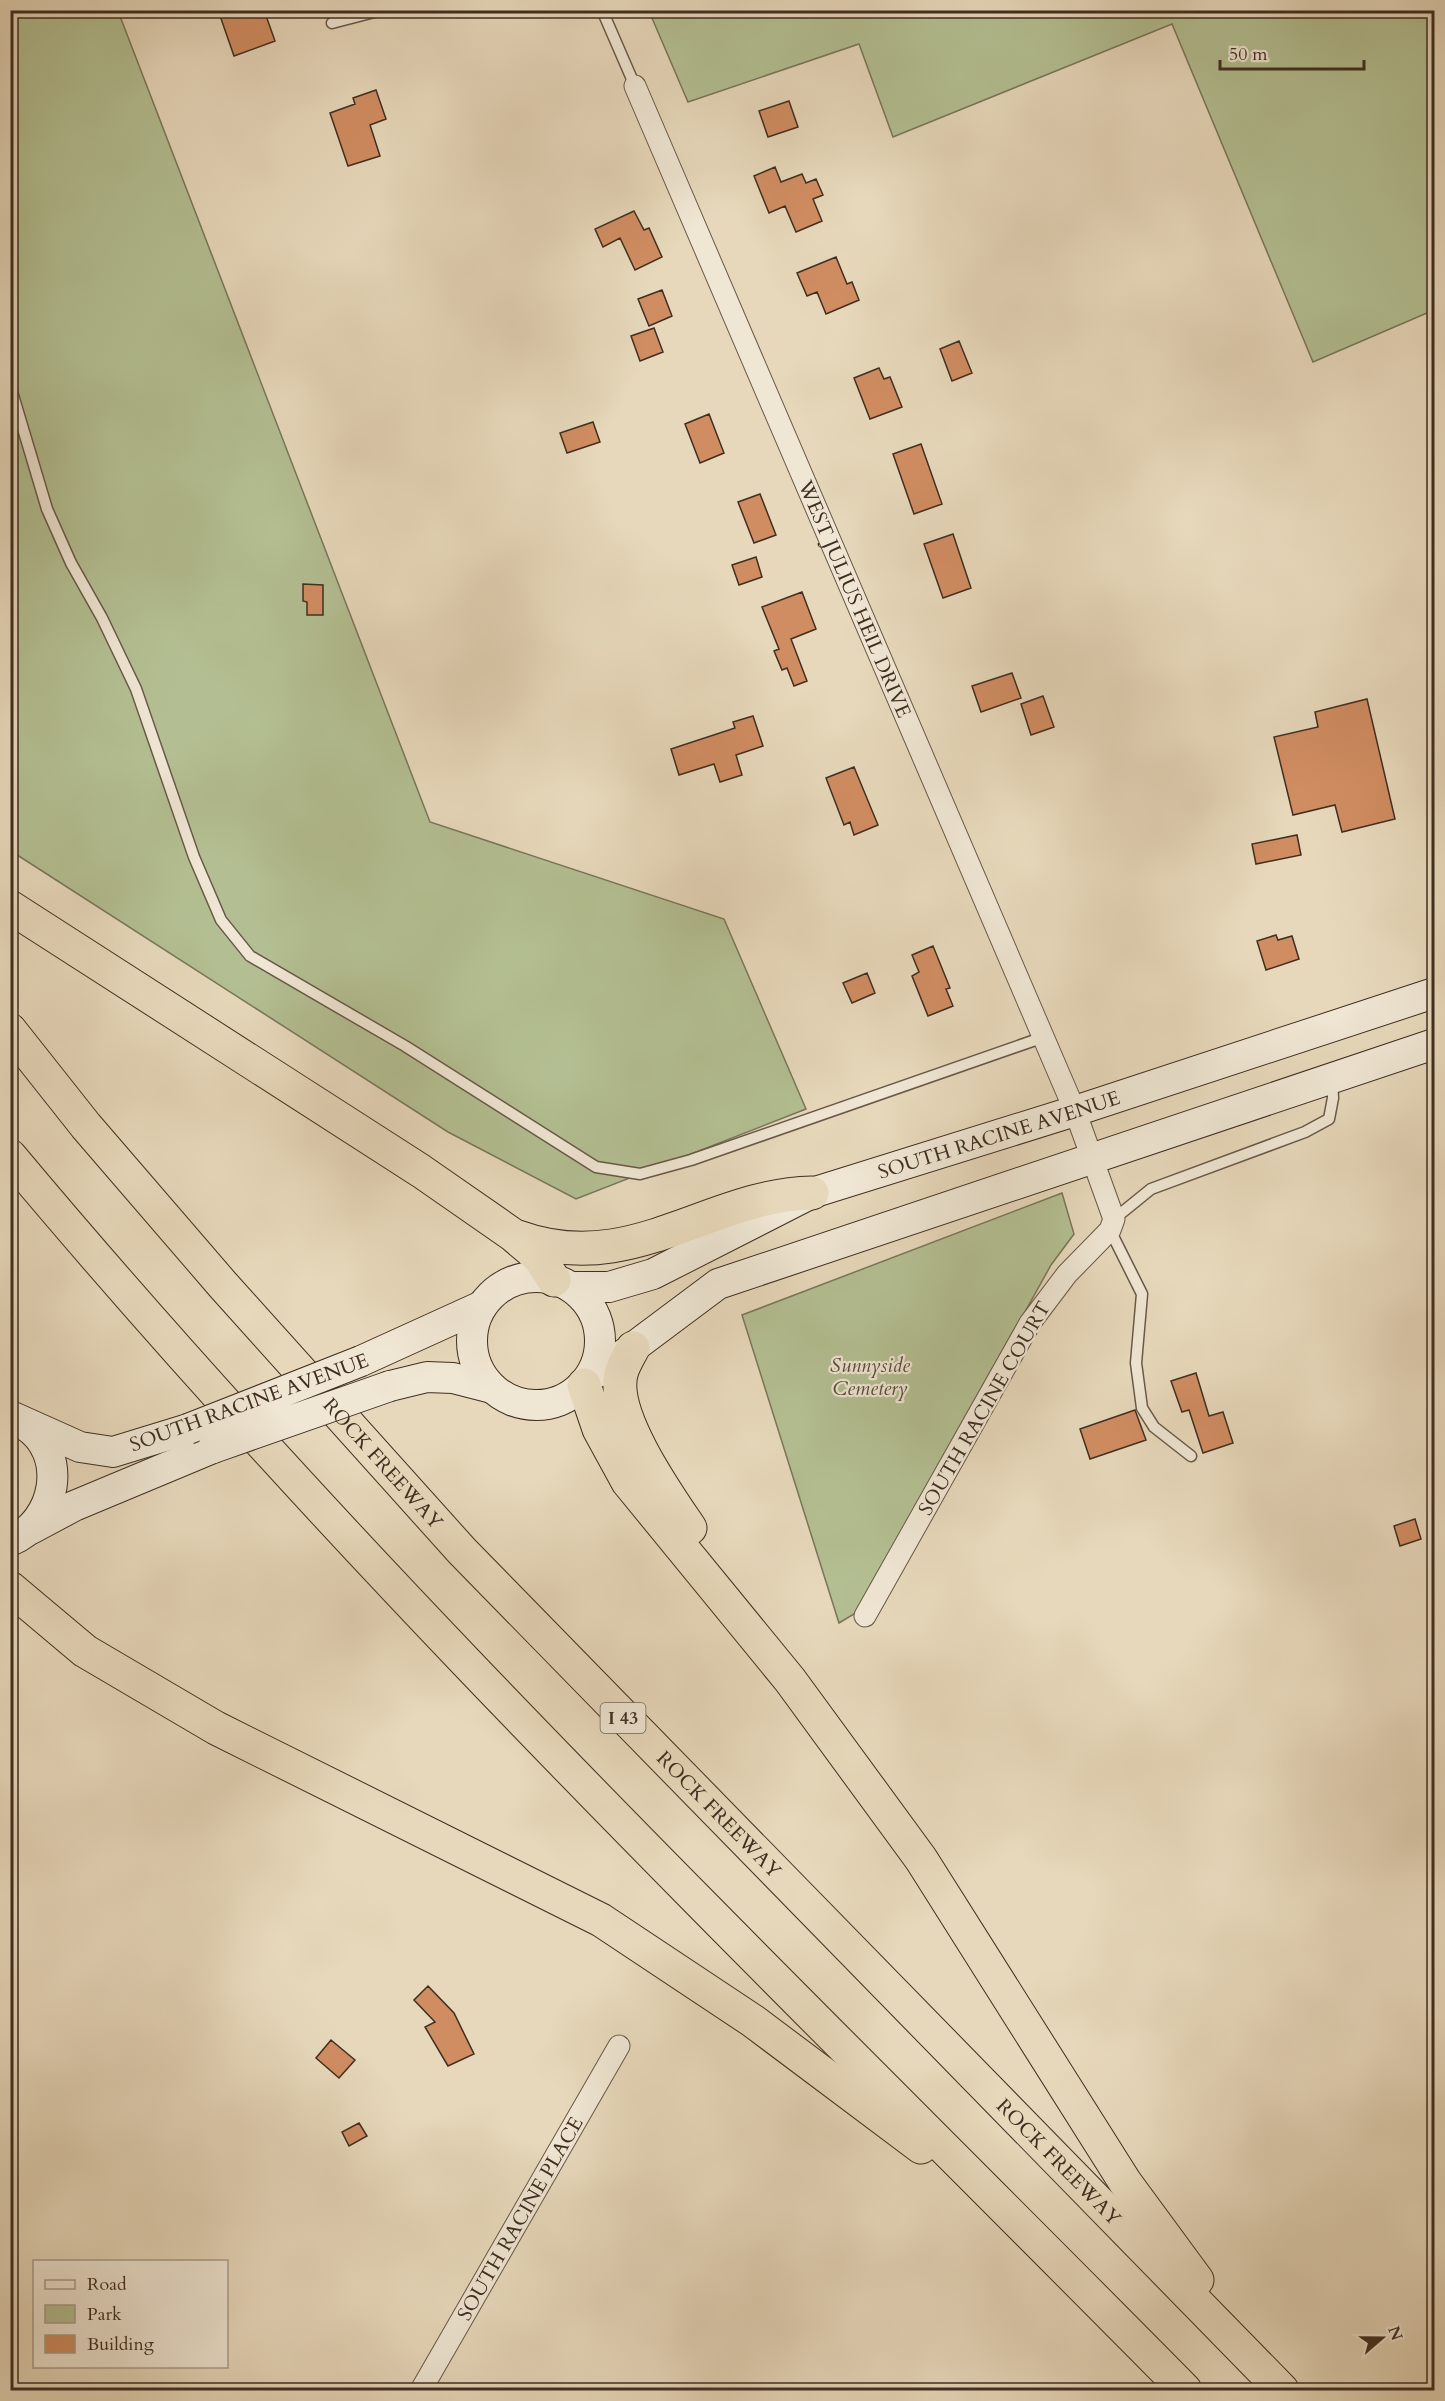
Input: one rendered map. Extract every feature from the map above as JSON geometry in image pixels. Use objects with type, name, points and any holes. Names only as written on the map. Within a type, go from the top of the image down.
[{"type":"highway","points":[[10,907],[421,1171],[513,1235],[539,1257],[563,1283]]},
{"type":"highway","name":"ROCK FREEWAY","points":[[10,1030],[86,1126],[223,1285],[462,1551],[1274,2383]]},
{"type":"highway","points":[[10,1156],[219,1397],[416,1612],[1185,2391]]},
{"type":"highway","points":[[513,1235],[541,1245],[568,1250],[612,1246],[657,1236],[783,1194],[812,1193]]},
{"type":"highway","points":[[633,1348],[620,1375],[624,1413],[652,1473],[790,1680],[921,1859],[1125,2182],[1274,2383]]},
{"type":"highway","points":[[587,1380],[599,1429],[628,1482],[790,1680]]},
{"type":"highway","points":[[10,1588],[85,1651],[216,1728],[601,1920],[753,2021],[1014,2216]]},
{"type":"highway","points":[[10,1616],[106,1677],[152,1702],[216,1728]]},
{"type":"main road","name":"SOUTH RACINE AVENUE","points":[[563,1283],[609,1287],[653,1274],[812,1193],[1075,1111],[1434,993]]},
{"type":"main road","points":[[587,1380],[599,1352],[599,1327],[584,1298],[563,1283],[534,1277],[514,1281],[496,1291],[482,1306],[474,1327],[472,1349],[479,1370],[492,1388],[509,1400],[528,1406],[549,1405],[568,1398],[587,1380],[718,1284],[1434,1044]]},
{"type":"main road","name":"SOUTH RACINE AVENUE","points":[[12,1417],[80,1447],[113,1452],[188,1429],[361,1361],[482,1306]]},
{"type":"main road","name":"SOUTH RACINE AVENUE","points":[[21,1535],[74,1506],[213,1448],[390,1386],[427,1377],[453,1378],[492,1388]]},
{"type":"main road","points":[[12,1417],[32,1429],[45,1447],[53,1468],[52,1491],[45,1512],[21,1535]]},
{"type":"street","name":"WEST JULIUS HEIL DRIVE","points":[[635,86],[1075,1111]]},
{"type":"street","points":[[1075,1111],[1093,1158],[1112,1224]]},
{"type":"street","name":"SOUTH RACINE COURT","points":[[865,1616],[1030,1323],[1067,1274],[1112,1224]]},
{"type":"street","name":"SOUTH RACINE PLACE","points":[[421,2391],[619,2046]]},
{"type":"lane","points":[[332,23],[382,10]]},
{"type":"lane","points":[[602,10],[635,86]]},
{"type":"lane","points":[[10,385],[47,509],[136,689],[195,856],[221,920],[250,956],[405,1046],[596,1167],[640,1174],[703,1157],[1044,1037]]},
{"type":"lane","points":[[1191,1456],[1154,1426],[1142,1408],[1136,1363],[1142,1294],[1112,1224],[1151,1189],[1305,1132],[1329,1119],[1332,1108],[1332,1077]]},
{"type":"green space","points":[[10,11],[118,11],[430,822],[724,919],[806,1109],[576,1199],[448,1132],[11,851]]},
{"type":"green space","points":[[649,11],[1434,11],[1434,310],[1313,362],[1172,24],[893,137],[859,44],[688,102]]},
{"type":"green space","name":"Sunnyside Cemetery","points":[[1062,1193],[1074,1234],[1051,1265],[859,1611],[839,1623],[742,1315]]},
{"type":"building","points":[[218,10],[264,10],[275,41],[234,56]]},
{"type":"building","points":[[376,90],[386,119],[370,125],[380,156],[348,166],[330,113],[355,104],[353,98]]},
{"type":"building","points":[[789,101],[798,127],[768,137],[759,111]]},
{"type":"building","points":[[775,167],[781,182],[802,174],[806,183],[816,179],[823,195],[813,199],[822,221],[796,232],[785,206],[769,213],[754,176]]},
{"type":"building","points":[[634,211],[644,230],[649,228],[662,257],[635,270],[620,238],[603,247],[595,229]]},
{"type":"building","points":[[836,257],[847,284],[852,282],[859,300],[826,314],[817,292],[807,296],[797,273]]},
{"type":"building","points":[[662,290],[672,316],[649,326],[638,299]]},
{"type":"building","points":[[654,328],[663,352],[640,361],[631,336]]},
{"type":"building","points":[[959,341],[972,373],[952,381],[940,349]]},
{"type":"building","points":[[879,368],[884,379],[890,377],[902,407],[870,419],[854,378]]},
{"type":"building","points":[[709,414],[724,453],[700,463],[685,424]]},
{"type":"building","points":[[593,422],[600,442],[567,453],[560,433]]},
{"type":"building","points":[[921,444],[942,504],[914,514],[893,454]]},
{"type":"building","points":[[760,494],[776,535],[754,543],[738,502]]},
{"type":"building","points":[[953,534],[971,588],[943,598],[924,544]]},
{"type":"building","points":[[756,557],[762,577],[739,585],[732,565]]},
{"type":"building","points":[[303,584],[323,585],[323,615],[307,615],[307,602],[303,601]]},
{"type":"building","points":[[802,592],[816,629],[791,639],[807,681],[794,686],[787,668],[782,670],[774,651],[779,649],[762,607]]},
{"type":"building","points":[[1012,673],[1021,698],[981,712],[972,686]]},
{"type":"building","points":[[1043,696],[1054,727],[1031,735],[1021,704]]},
{"type":"building","points":[[1367,699],[1395,819],[1342,832],[1335,805],[1293,815],[1274,737],[1318,727],[1315,712]]},
{"type":"building","points":[[753,716],[763,746],[736,755],[742,775],[720,782],[714,764],[679,775],[671,749],[735,728],[733,722]]},
{"type":"building","points":[[854,767],[878,825],[854,835],[850,822],[844,825],[826,778]]},
{"type":"building","points":[[1297,835],[1301,855],[1256,864],[1252,844]]},
{"type":"building","points":[[1276,935],[1278,940],[1292,936],[1299,959],[1266,970],[1257,941]]},
{"type":"building","points":[[933,946],[950,988],[946,989],[953,1006],[928,1016],[912,976],[919,972],[912,955]]},
{"type":"building","points":[[867,973],[875,993],[852,1003],[843,983]]},
{"type":"building","points":[[1196,1373],[1209,1416],[1223,1412],[1233,1443],[1203,1453],[1189,1410],[1182,1412],[1171,1381]]},
{"type":"building","points":[[1135,1410],[1146,1440],[1090,1459],[1080,1429]]},
{"type":"building","points":[[1415,1519],[1421,1539],[1400,1546],[1394,1526]]},
{"type":"building","points":[[428,1986],[454,2013],[474,2054],[448,2066],[425,2027],[435,2022],[414,2000]]},
{"type":"building","points":[[331,2040],[355,2060],[339,2078],[316,2058]]},
{"type":"building","points":[[359,2123],[367,2136],[349,2146],[342,2132]]}]
